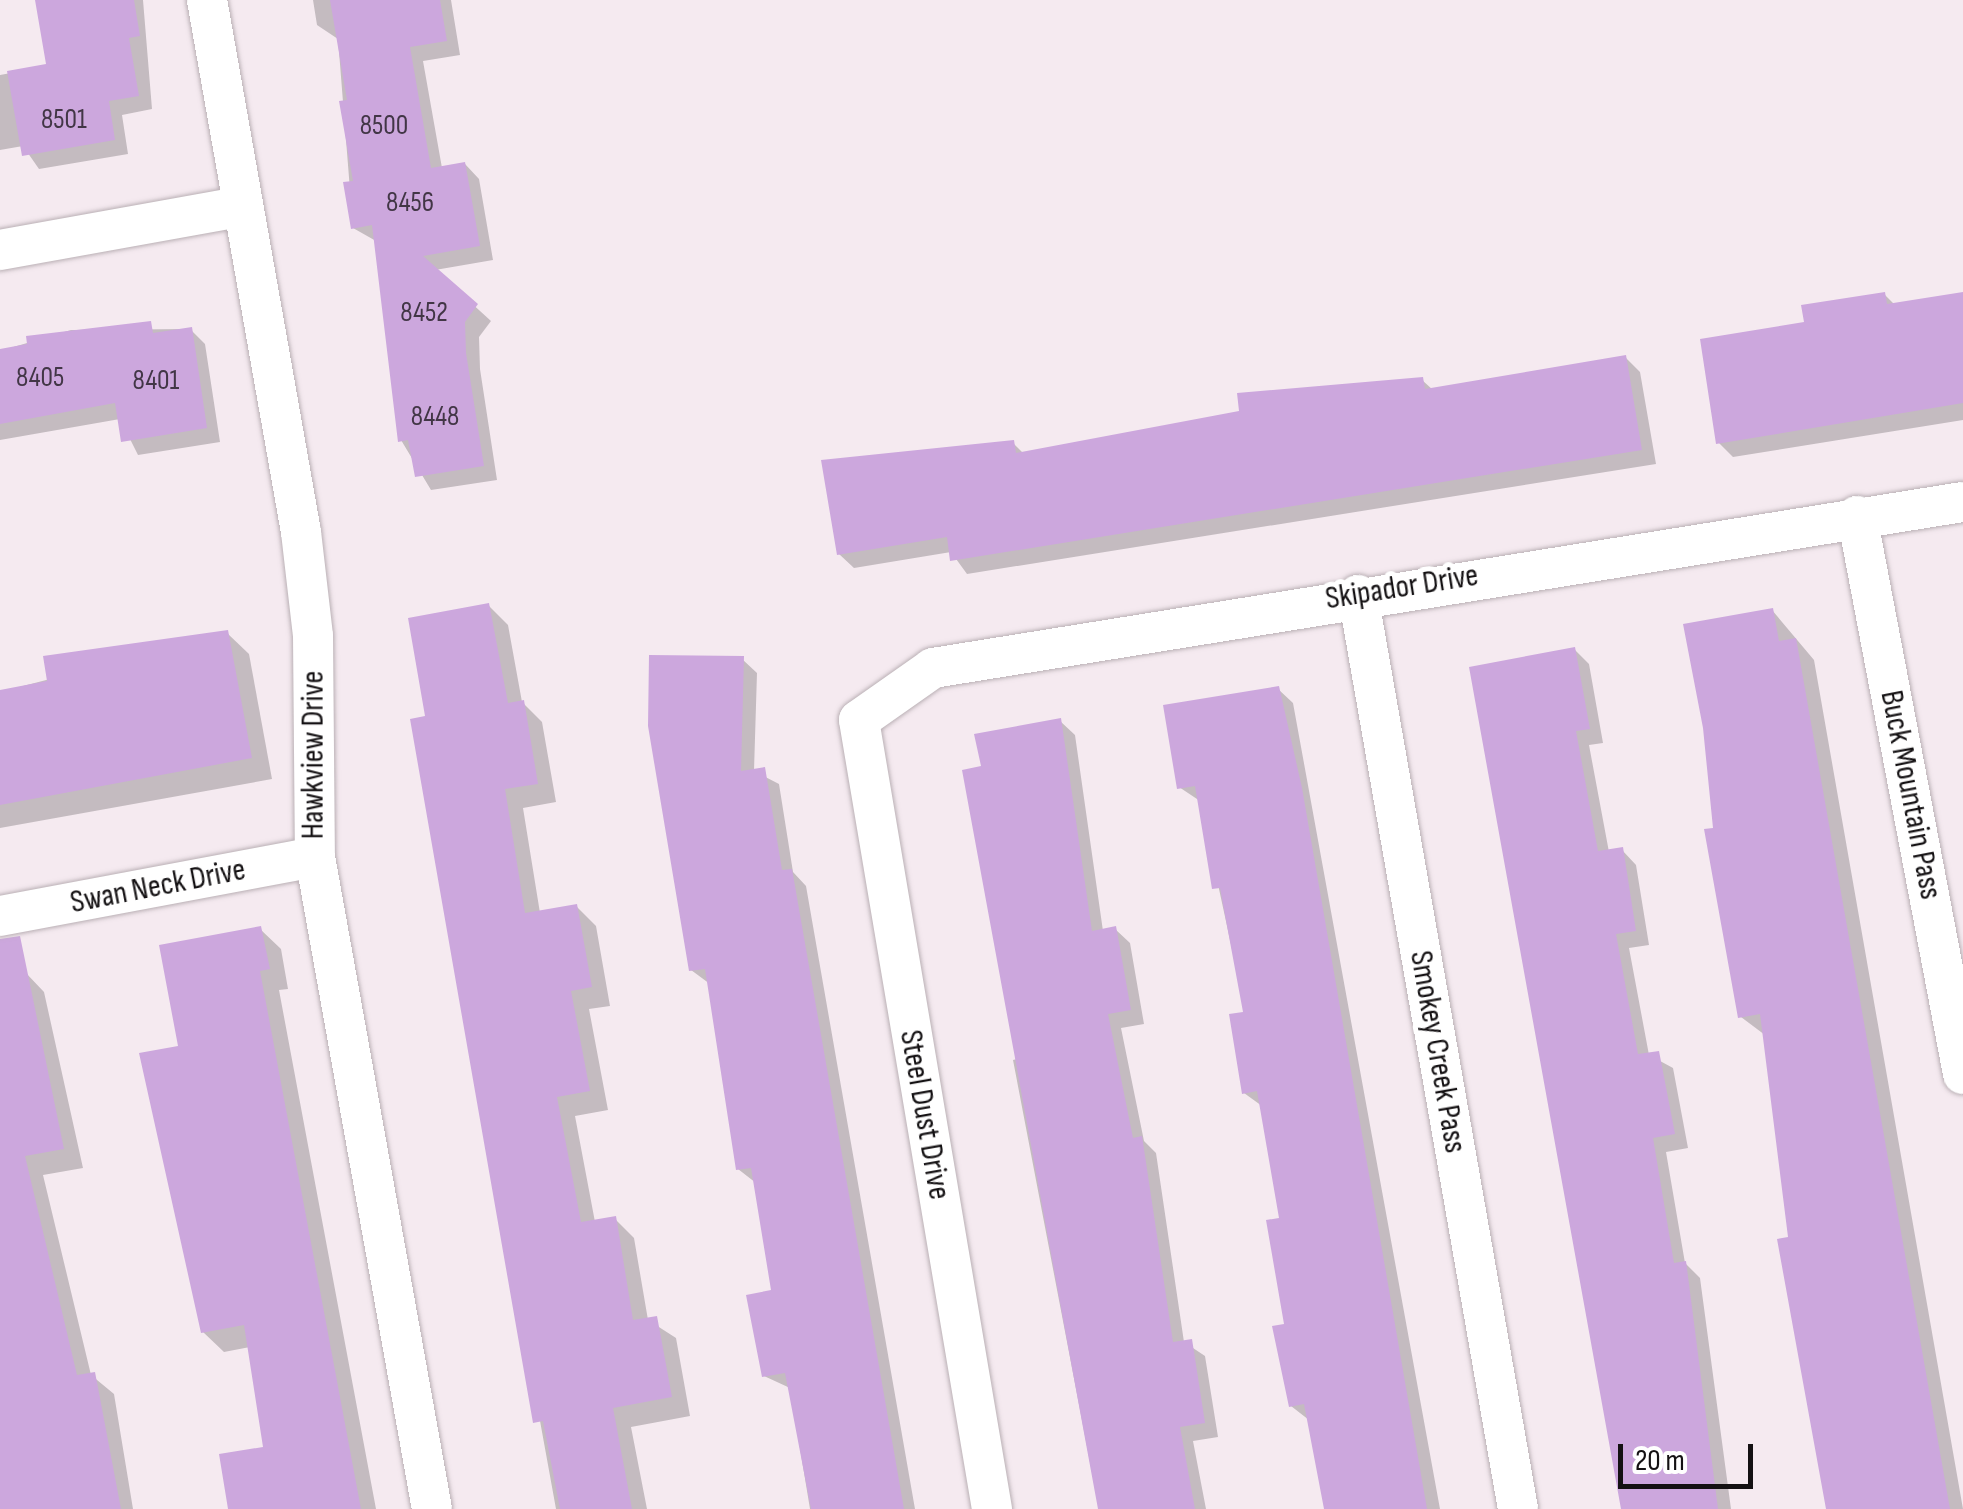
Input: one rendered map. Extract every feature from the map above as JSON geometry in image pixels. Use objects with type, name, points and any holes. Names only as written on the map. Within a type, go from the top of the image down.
[{"type":"street","name":"Hawkview Drive","points":[[207,0],[240,208],[301,532],[313,636],[315,857],[432,1509]]},
{"type":"street","points":[[0,250],[240,208]]},
{"type":"street","name":"Skipador Drive","points":[[858,720],[932,668],[1358,595],[1963,502]]},
{"type":"street","name":"Buck Mountain Pass","points":[[1857,516],[1963,1074]]},
{"type":"street","name":"Smokey Creek Pass","points":[[1358,595],[1518,1509]]},
{"type":"street","name":"Steel Dust Drive","points":[[858,720],[992,1509]]},
{"type":"street","name":"Swan Neck Drive","points":[[0,916],[315,857]]},
{"type":"building","points":[[35,0],[134,0],[140,36],[129,38],[139,96],[109,101],[115,140],[22,156],[7,71],[46,64]]},
{"type":"building","points":[[330,0],[440,0],[447,41],[410,47],[431,168],[465,162],[480,246],[423,256],[478,304],[465,322],[466,353],[484,466],[415,477],[408,440],[398,442],[372,225],[351,229],[343,182],[353,181],[339,101],[347,100]]},
{"type":"building","points":[[1885,292],[1887,304],[1963,292],[1963,403],[1716,444],[1700,339],[1804,322],[1801,305]]},
{"type":"building","points":[[151,321],[153,333],[192,327],[207,428],[121,442],[115,403],[0,424],[0,349],[27,344],[26,336]]},
{"type":"building","points":[[1626,355],[1642,450],[950,561],[947,537],[837,555],[821,460],[1014,440],[1016,453],[1239,411],[1237,393],[1423,377],[1425,389]]},
{"type":"building","points":[[489,603],[508,703],[524,700],[538,784],[505,789],[525,913],[577,904],[592,987],[571,991],[590,1091],[557,1097],[581,1222],[616,1216],[633,1320],[657,1316],[672,1397],[613,1408],[632,1509],[560,1509],[543,1421],[533,1423],[410,719],[425,716],[408,618]]},
{"type":"building","points":[[1773,608],[1779,641],[1796,638],[1950,1509],[1826,1509],[1777,1239],[1788,1237],[1760,1014],[1738,1018],[1704,829],[1713,828],[1703,728],[1683,624]]},
{"type":"building","points":[[228,630],[252,758],[0,805],[0,690],[47,681],[43,656]]},
{"type":"building","points":[[1575,647],[1590,729],[1576,731],[1598,851],[1623,847],[1636,931],[1616,934],[1638,1054],[1659,1051],[1675,1134],[1653,1138],[1674,1263],[1686,1261],[1718,1509],[1621,1509],[1469,667]]},
{"type":"building","points":[[649,655],[744,656],[741,771],[765,767],[782,870],[792,869],[904,1509],[811,1509],[785,1373],[762,1377],[746,1295],[771,1290],[751,1168],[736,1170],[705,969],[689,971],[648,726]]},
{"type":"building","points":[[1279,686],[1302,788],[1427,1509],[1324,1509],[1304,1404],[1289,1407],[1272,1326],[1284,1324],[1266,1220],[1279,1218],[1257,1091],[1242,1094],[1229,1014],[1243,1012],[1220,888],[1212,889],[1195,786],[1177,789],[1163,705]]},
{"type":"building","points":[[1061,718],[1092,931],[1116,926],[1131,1010],[1108,1014],[1133,1138],[1142,1136],[1173,1342],[1192,1339],[1205,1423],[1180,1427],[1195,1509],[1098,1509],[962,770],[981,766],[974,734]]},
{"type":"building","points":[[261,926],[270,969],[260,971],[361,1509],[228,1509],[219,1454],[263,1447],[244,1325],[201,1333],[139,1053],[178,1046],[159,945]]},
{"type":"building","points":[[20,936],[64,1149],[25,1156],[77,1375],[95,1372],[121,1509],[0,1509],[0,939]]}]
